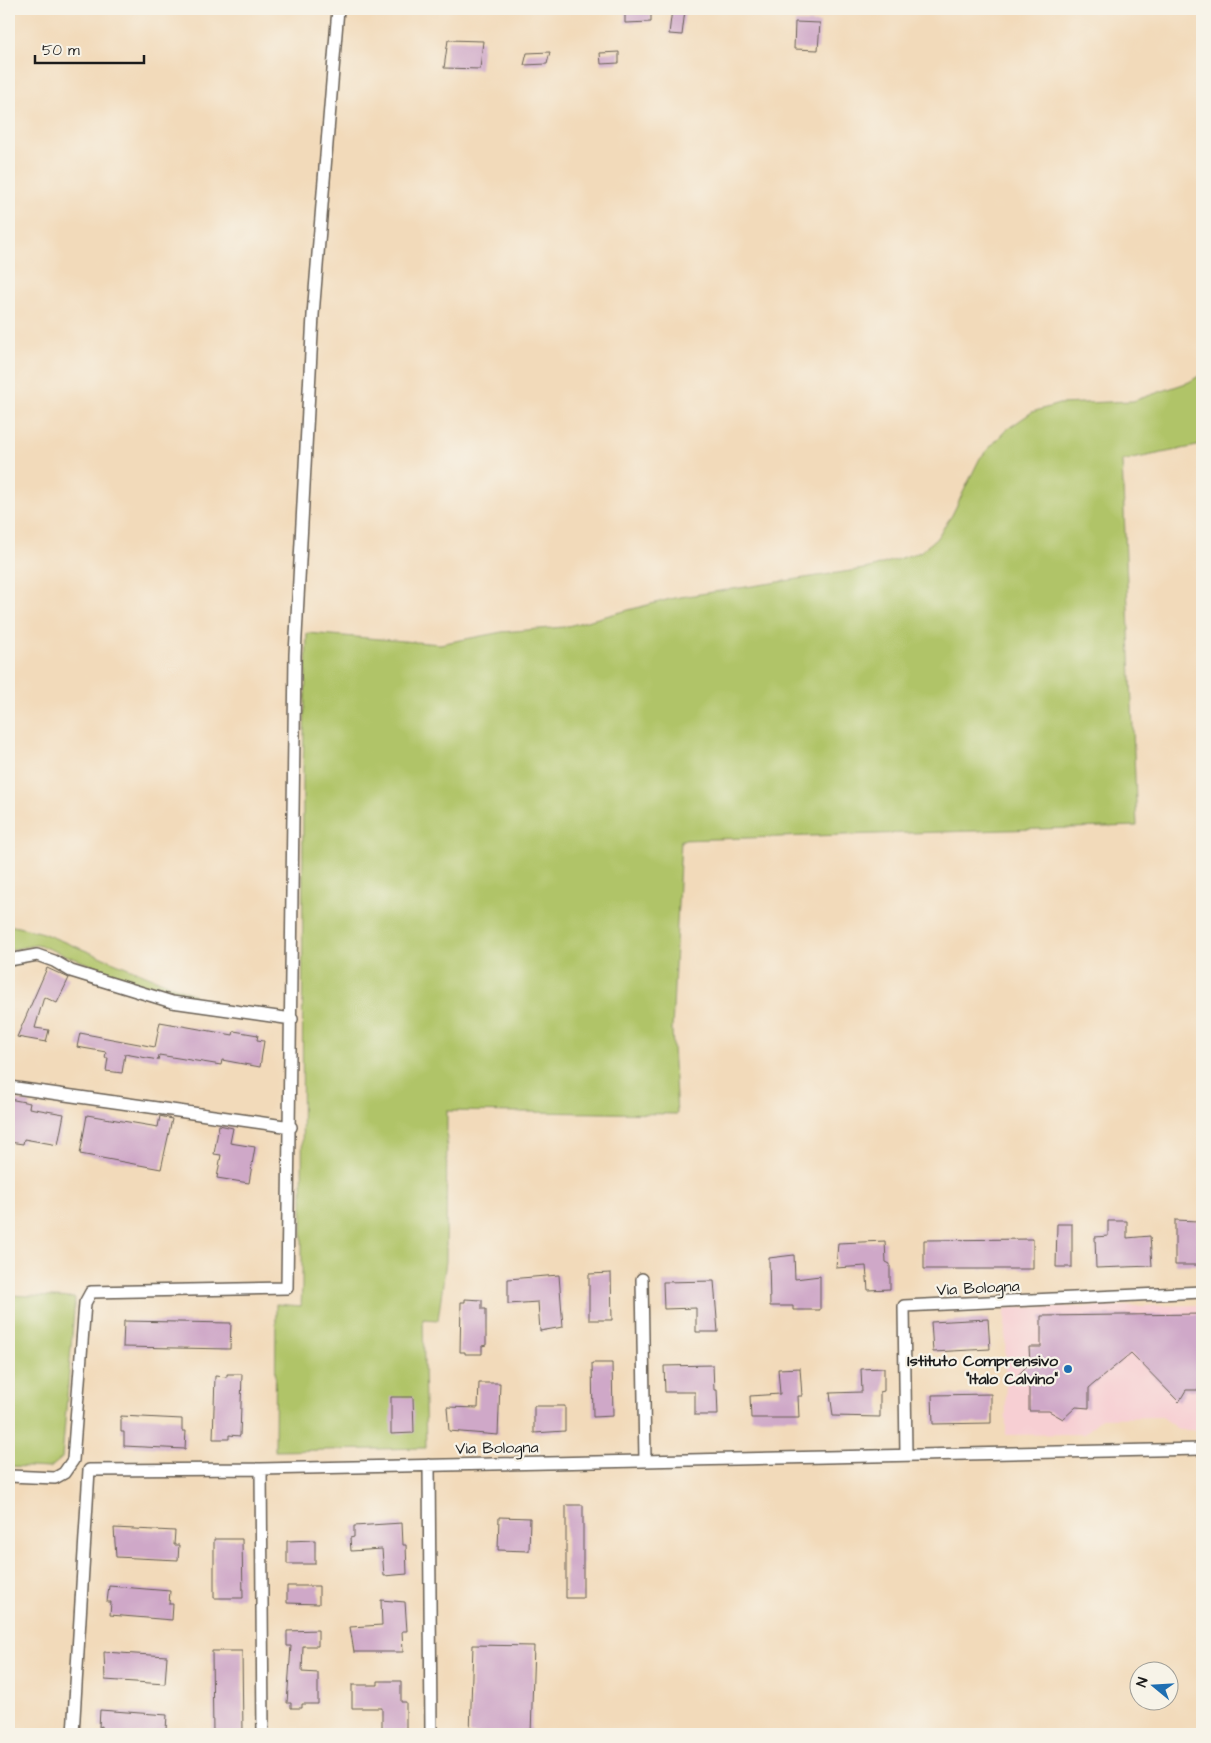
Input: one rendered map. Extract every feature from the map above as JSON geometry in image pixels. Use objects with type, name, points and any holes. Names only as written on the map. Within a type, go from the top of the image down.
[{"type":"street","points":[[9,1476],[55,1478],[64,1473],[73,1460],[85,1303],[91,1292],[287,1288],[291,1127],[292,766],[296,635],[312,315],[338,9]]},
{"type":"street","points":[[9,960],[37,956],[54,961],[71,971],[172,1002],[292,1020]]},
{"type":"street","points":[[9,1087],[291,1127]]},
{"type":"street","points":[[642,1278],[645,1460]]},
{"type":"street","name":"Via Bologna","points":[[906,1455],[904,1306],[1202,1292]]},
{"type":"street","name":"Via Bologna","points":[[72,1734],[89,1470],[261,1469],[1202,1449]]},
{"type":"street","points":[[430,1465],[431,1734]]},
{"type":"street","points":[[261,1469],[263,1734]]},
{"type":"shaded area","points":[[1202,1305],[1202,1430],[1179,1430],[1162,1417],[1101,1418],[1085,1434],[1006,1435],[1005,1308]]},
{"type":"green space","points":[[1202,374],[1202,445],[1122,461],[1137,826],[681,840],[672,1030],[677,1114],[447,1111],[446,1261],[438,1320],[423,1319],[426,1448],[275,1451],[276,1304],[301,1306],[302,1286],[303,769],[307,633],[440,644],[502,632],[564,627],[674,598],[870,568],[920,552],[936,539],[952,515],[980,458],[1006,430],[1032,412],[1059,404],[1133,401],[1189,382]]},
{"type":"green space","points":[[9,925],[40,932],[195,995],[193,999],[175,997],[36,945],[9,950]]},
{"type":"green space","points":[[9,1295],[75,1298],[62,1458],[50,1468],[9,1466]]},
{"type":"building","points":[[625,9],[651,9],[651,22],[625,23]]},
{"type":"building","points":[[672,9],[685,10],[682,35],[669,34]]},
{"type":"building","points":[[795,22],[820,23],[818,50],[794,49]]},
{"type":"building","points":[[448,40],[483,41],[480,69],[444,68]]},
{"type":"building","points":[[550,52],[547,64],[524,65],[527,53]]},
{"type":"building","points":[[619,52],[619,63],[601,64],[600,53]]},
{"type":"building","points":[[47,968],[69,978],[57,1003],[44,997],[35,1028],[49,1030],[46,1042],[17,1037]]},
{"type":"building","points":[[160,1022],[233,1035],[234,1031],[258,1035],[257,1040],[264,1041],[260,1067],[222,1060],[221,1065],[159,1055],[158,1060],[125,1054],[122,1073],[106,1071],[108,1058],[105,1058],[106,1052],[77,1047],[80,1033],[155,1047]]},
{"type":"building","points":[[9,1099],[30,1103],[29,1108],[64,1114],[58,1145],[24,1139],[23,1144],[9,1142]]},
{"type":"building","points":[[87,1115],[158,1127],[160,1116],[172,1119],[161,1169],[80,1154]]},
{"type":"building","points":[[219,1125],[233,1128],[230,1143],[255,1147],[249,1183],[217,1178],[221,1155],[214,1154]]},
{"type":"building","points":[[1175,1220],[1198,1221],[1197,1236],[1202,1236],[1202,1265],[1175,1265]]},
{"type":"building","points":[[1108,1221],[1127,1221],[1127,1238],[1150,1236],[1152,1266],[1096,1268],[1095,1237],[1108,1236]]},
{"type":"building","points":[[1057,1224],[1072,1224],[1072,1267],[1056,1267]]},
{"type":"building","points":[[1033,1239],[1033,1269],[924,1269],[924,1240]]},
{"type":"building","points":[[885,1241],[886,1262],[890,1264],[890,1289],[868,1290],[866,1266],[836,1268],[838,1243]]},
{"type":"building","points":[[794,1255],[795,1279],[820,1276],[820,1310],[793,1310],[793,1306],[770,1306],[769,1258]]},
{"type":"building","points":[[611,1273],[612,1320],[589,1320],[589,1274]]},
{"type":"building","points":[[559,1275],[563,1327],[540,1331],[538,1302],[508,1304],[508,1279]]},
{"type":"building","points":[[714,1281],[718,1332],[696,1332],[696,1308],[664,1309],[663,1282]]},
{"type":"building","points":[[465,1299],[482,1300],[482,1309],[486,1309],[486,1345],[482,1346],[482,1354],[465,1354],[465,1352],[460,1352],[461,1302],[465,1302]]},
{"type":"building","name":"Istituto Comprensivo \"Italo Calvino\"","points":[[1202,1314],[1202,1390],[1186,1390],[1179,1402],[1131,1353],[1089,1388],[1089,1408],[1076,1407],[1063,1419],[1049,1411],[1029,1411],[1029,1385],[1018,1375],[1030,1363],[1029,1347],[1041,1347],[1041,1316]]},
{"type":"building","points":[[988,1319],[990,1349],[933,1352],[931,1322]]},
{"type":"building","points":[[124,1321],[231,1323],[230,1349],[123,1347]]},
{"type":"building","points":[[592,1363],[612,1363],[613,1416],[593,1417]]},
{"type":"building","points":[[713,1365],[718,1415],[695,1415],[695,1392],[665,1392],[664,1366]]},
{"type":"building","points":[[800,1368],[802,1396],[798,1396],[799,1418],[751,1418],[750,1396],[780,1394],[778,1369]]},
{"type":"building","points":[[884,1368],[884,1391],[880,1392],[880,1417],[833,1416],[830,1393],[862,1392],[861,1369]]},
{"type":"building","points":[[227,1374],[242,1374],[240,1436],[229,1435],[229,1439],[213,1439],[215,1376],[227,1377]]},
{"type":"building","points":[[479,1383],[500,1383],[498,1435],[449,1431],[447,1407],[478,1408]]},
{"type":"building","points":[[991,1394],[991,1423],[933,1424],[932,1395]]},
{"type":"building","points":[[391,1397],[413,1397],[414,1433],[391,1434]]},
{"type":"building","points":[[534,1406],[565,1406],[565,1431],[534,1433]]},
{"type":"building","points":[[121,1416],[182,1419],[182,1431],[186,1431],[185,1449],[124,1446],[124,1432],[121,1432]]},
{"type":"building","points":[[566,1505],[583,1505],[583,1598],[566,1598]]},
{"type":"building","points":[[499,1517],[530,1518],[529,1551],[498,1550]]},
{"type":"building","points":[[402,1523],[403,1545],[406,1545],[407,1574],[384,1576],[382,1549],[351,1551],[350,1538],[354,1537],[354,1526]]},
{"type":"building","points":[[114,1528],[175,1531],[174,1545],[179,1545],[178,1560],[116,1557]]},
{"type":"building","points":[[214,1539],[242,1539],[243,1598],[214,1598]]},
{"type":"building","points":[[315,1540],[315,1564],[287,1564],[287,1541]]},
{"type":"building","points":[[109,1586],[170,1591],[169,1604],[173,1604],[172,1620],[110,1615],[111,1602],[107,1602]]},
{"type":"building","points":[[287,1586],[319,1586],[319,1604],[287,1603]]},
{"type":"building","points":[[381,1600],[405,1602],[407,1631],[402,1631],[403,1652],[354,1652],[350,1627],[382,1625]]},
{"type":"building","points":[[318,1630],[318,1646],[303,1646],[302,1672],[318,1673],[318,1704],[302,1704],[302,1708],[291,1708],[291,1703],[287,1703],[291,1646],[287,1646],[287,1631]]},
{"type":"building","points":[[473,1645],[534,1646],[531,1734],[470,1734]]},
{"type":"building","points":[[212,1651],[242,1651],[243,1734],[213,1734]]},
{"type":"building","points":[[104,1652],[167,1656],[165,1684],[105,1680]]},
{"type":"building","points":[[378,1681],[401,1681],[401,1702],[406,1702],[406,1731],[382,1734],[382,1708],[352,1708],[352,1685],[378,1685]]},
{"type":"building","points":[[100,1710],[167,1715],[166,1730],[163,1731],[163,1734],[102,1734],[102,1726],[99,1727]]},
{"type":"place","name":"Istituto Comprensivo \"Italo Calvino\"","points":[[1068,1369]]}]
